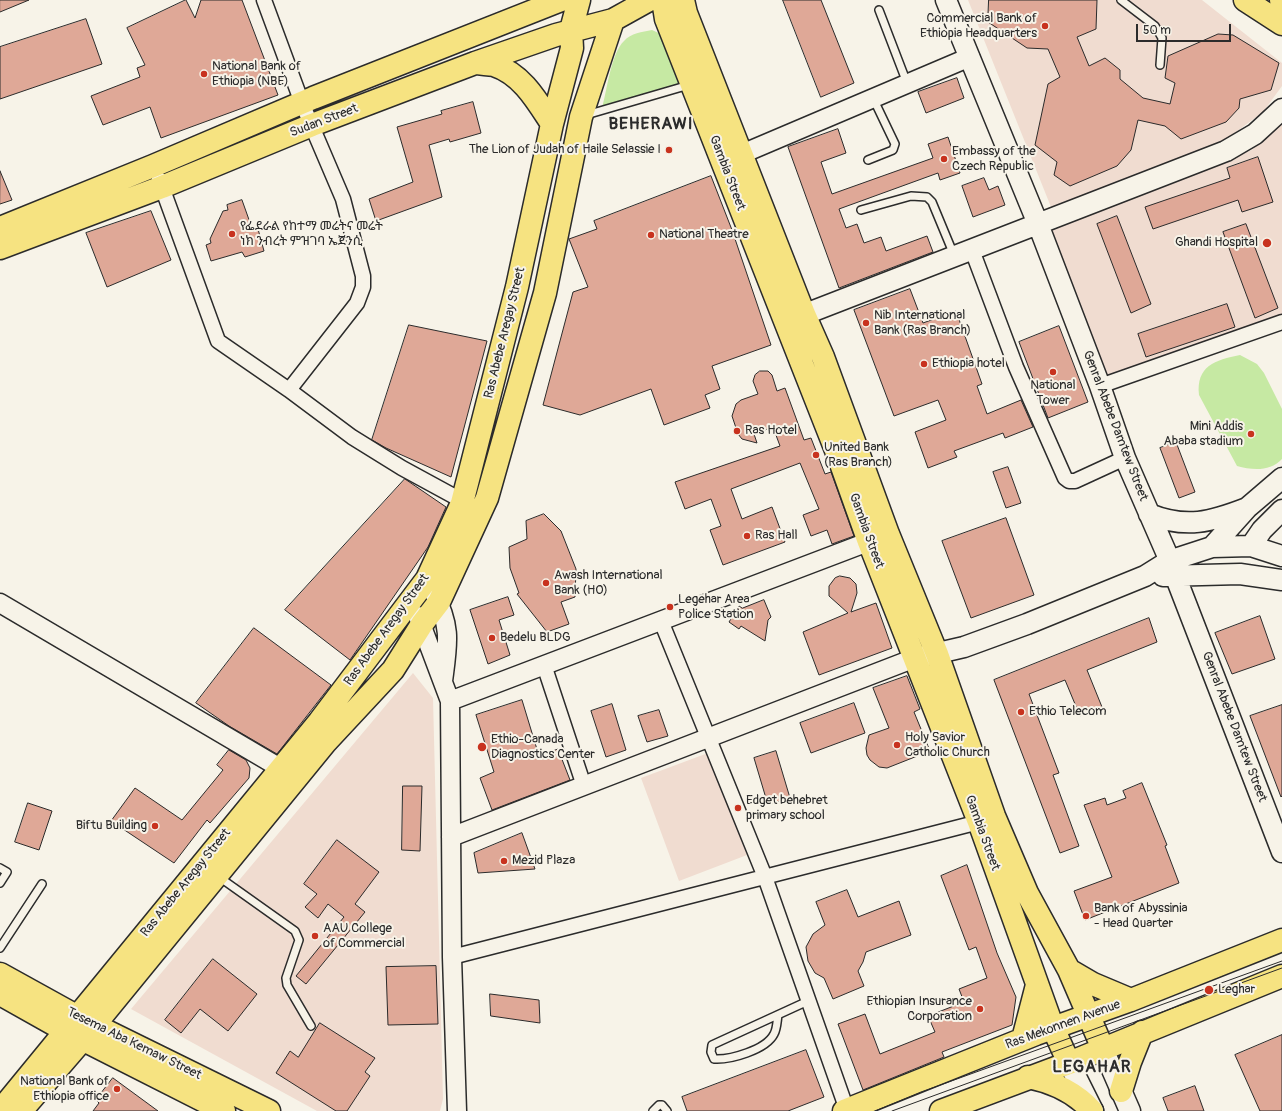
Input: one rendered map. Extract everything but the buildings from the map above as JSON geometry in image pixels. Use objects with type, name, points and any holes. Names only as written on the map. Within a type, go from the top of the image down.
[{"type":"main road","points":[[464,37],[498,19],[525,0]]},
{"type":"main road","name":"Sudan Street","points":[[0,228],[464,37],[561,0]]},
{"type":"main road","name":"Ras Abebe Aregay Street","points":[[21,1111],[80,1028],[288,772],[325,743],[393,670],[422,624],[439,602],[472,506],[552,124],[572,48],[571,30],[579,0]]},
{"type":"main road","name":"Sudan Street","points":[[0,248],[162,187],[312,125],[475,63],[571,30],[613,20],[649,0]]},
{"type":"main road","name":"Gambia Street","points":[[663,0],[666,19],[691,84],[732,158]]},
{"type":"main road","name":"Gambia Street","points":[[683,0],[732,158],[794,318],[823,357],[915,658],[978,822],[1053,1028],[1068,1063]]},
{"type":"main road","name":"Genral Abebe Damtew Street","points":[[946,0],[1038,224],[1100,386],[1125,458],[1172,568],[1282,852]]},
{"type":"main road","points":[[1245,0],[1282,24]]},
{"type":"main road","name":"Ras Abebe Aregay Street","points":[[0,1111],[80,1028],[217,875],[288,772],[319,722],[427,579],[472,506],[489,490],[544,293],[581,117],[613,20]]},
{"type":"main road","points":[[475,63],[494,65],[512,74],[527,86],[552,124]]},
{"type":"main road","points":[[794,318],[1226,151],[1255,134],[1282,109]]},
{"type":"main road","points":[[517,287],[544,293]]},
{"type":"main road","points":[[915,658],[937,654],[1027,624],[1145,576],[1172,568],[1212,547],[1247,508],[1282,478]]},
{"type":"main road","points":[[1149,514],[1165,520],[1188,524],[1224,517],[1247,508]]},
{"type":"main road","points":[[1251,546],[1262,530],[1282,510]]},
{"type":"main road","name":"Gambia Street","points":[[879,538],[937,654],[997,823],[1027,893],[1069,970],[1103,1049]]},
{"type":"main road","points":[[1212,547],[1251,546],[1282,556]]},
{"type":"main road","points":[[1172,568],[1240,574],[1282,580]]},
{"type":"main road","name":"Ras Mekonnen Avenue","points":[[845,1111],[1023,1039],[1131,1000],[1282,940]]},
{"type":"main road","points":[[1069,970],[1093,984],[1131,1000]]},
{"type":"main road","name":"Tesema Aba Kemaw Street","points":[[0,974],[80,1028],[224,1111]]},
{"type":"main road","points":[[941,1111],[1068,1063],[1282,976]]},
{"type":"main road","points":[[1023,1039],[1037,985]]},
{"type":"main road","name":"Tesema Aba Kemaw Street","points":[[0,994],[269,1111]]},
{"type":"main road","points":[[1121,1091],[1130,1062],[1142,1032]]},
{"type":"main road","points":[[1103,1049],[1130,1111]]},
{"type":"main road","points":[[1068,1063],[1092,1111]]},
{"type":"main road","points":[[1028,1077],[1046,1080],[1081,1099],[1092,1111]]},
{"type":"street","points":[[264,0],[302,103],[343,199],[363,276],[364,287],[358,303],[289,390]]},
{"type":"street","points":[[732,158],[970,57]]},
{"type":"street","points":[[153,166],[218,341],[289,390],[352,437],[472,506]]},
{"type":"street","points":[[964,253],[1065,478],[1069,481],[1075,481],[1125,458]]},
{"type":"street","points":[[1100,386],[1282,322]]},
{"type":"street","points":[[450,701],[879,538]]},
{"type":"street","points":[[427,579],[439,602],[448,626],[443,684]]},
{"type":"street","points":[[411,601],[422,624],[450,701],[452,957],[457,1111]]},
{"type":"street","points":[[1,604],[288,772]]},
{"type":"street","points":[[662,621],[765,877],[845,1111]]},
{"type":"street","points":[[451,837],[915,658]]},
{"type":"street","points":[[544,665],[584,786]]},
{"type":"street","points":[[452,957],[978,822]]},
{"type":"lane","points":[[1120,0],[1155,26],[1162,38],[1160,65]]},
{"type":"lane","points":[[879,10],[908,84]]},
{"type":"lane","points":[[581,117],[691,84]]},
{"type":"lane","points":[[868,160],[893,150],[895,144],[873,98]]},
{"type":"lane","points":[[861,210],[911,196],[927,197],[932,202],[964,253]]},
{"type":"lane","points":[[0,868],[7,872],[0,882]]},
{"type":"lane","points":[[217,875],[295,930],[299,940],[286,978],[287,984],[311,1026]]},
{"type":"lane","points":[[0,948],[42,884]]},
{"type":"lane","points":[[778,1015],[774,1034],[763,1045],[725,1060],[714,1058],[711,1052],[712,1045],[778,1015],[808,1002]]},
{"type":"lane","points":[[653,1111],[658,1105],[662,1105],[667,1111]]},
{"type":"shaded area","points":[[968,0],[1202,0],[1282,63],[1282,86],[1263,112],[1221,143],[1051,207]]},
{"type":"shaded area","points":[[1282,108],[1282,322],[1100,386],[1038,224],[1252,150]]},
{"type":"shaded area","name":"AAU College of Commercial","points":[[413,673],[433,698],[443,1099],[440,1111],[317,1111],[131,1009]]},
{"type":"shaded area","points":[[708,753],[747,855],[679,881],[641,778]]},
{"type":"green space","points":[[652,30],[665,36],[685,83],[602,108],[610,73],[616,54],[620,47],[630,36]]},
{"type":"green space","name":"Mini Addis Ababa stadium","points":[[1240,355],[1257,364],[1264,373],[1282,409],[1282,459],[1266,468],[1255,469],[1237,466],[1199,395],[1201,377],[1209,366],[1223,359]]},
{"type":"tram line","points":[[875,1111],[921,1092],[1282,961]]},
{"type":"tram line","points":[[892,1111],[1282,968]]},
{"type":"place","name":"Commercial Bank of Ethiopia Headquarters","points":[[1045,26]]},
{"type":"place","name":"National Bank of Ethiopia (NBE)","points":[[204,74]]},
{"type":"place","name":"The Lion of Judah of Haile Selassie I","points":[[669,150]]},
{"type":"place","name":"Embassy of the Czech Republic","points":[[944,159]]},
{"type":"place","name":"የፌደራል የከተማ መሬትና መሬት ነክ ንብረት ምዝገባ ኤጀንሲ","points":[[232,234]]},
{"type":"place","name":"National Theatre","points":[[651,235]]},
{"type":"place","name":"Ghandi Hospital","points":[[1267,243]]},
{"type":"place","name":"Nib International Bank (Ras Branch)","points":[[866,323]]},
{"type":"place","name":"Ethiopia hotel","points":[[924,364]]},
{"type":"place","name":"National Tower","points":[[1053,372]]},
{"type":"place","name":"Ras Hotel","points":[[737,431]]},
{"type":"place","name":"Mini Addis Ababa stadium","points":[[1251,434]]},
{"type":"place","name":"United Bank (Ras Branch)","points":[[816,455]]},
{"type":"place","name":"Ras Hall","points":[[747,536]]},
{"type":"place","name":"Awash International Bank (HO)","points":[[546,583]]},
{"type":"place","name":"Legehar Area Police Station","points":[[670,607]]},
{"type":"place","name":"Bedelu BLDG","points":[[492,638]]},
{"type":"place","name":"Ethio Telecom","points":[[1021,712]]},
{"type":"place","name":"Holy Savior Catholic Church","points":[[897,745]]},
{"type":"place","name":"Ethio-Canada Diagnostics Center","points":[[482,747]]},
{"type":"place","name":"Edget behebret primary school","points":[[738,808]]},
{"type":"place","name":"Biftu Building","points":[[155,826]]},
{"type":"place","name":"Mezid Plaza","points":[[504,861]]},
{"type":"place","name":"Bank of Abyssinia - Head Quarter","points":[[1086,916]]},
{"type":"place","name":"AAU College of Commercial","points":[[315,936]]},
{"type":"place","name":"Leghar","points":[[1209,990]]},
{"type":"place","name":"Ethiopian Insurance Corporation","points":[[980,1009]]},
{"type":"place","name":"National Bank of Ethiopia office","points":[[117,1089]]},
{"type":"district","name":"BEHERAWI","points":[[651,125]]},
{"type":"district","name":"LEGAHAR","points":[[1092,1068]]}]
